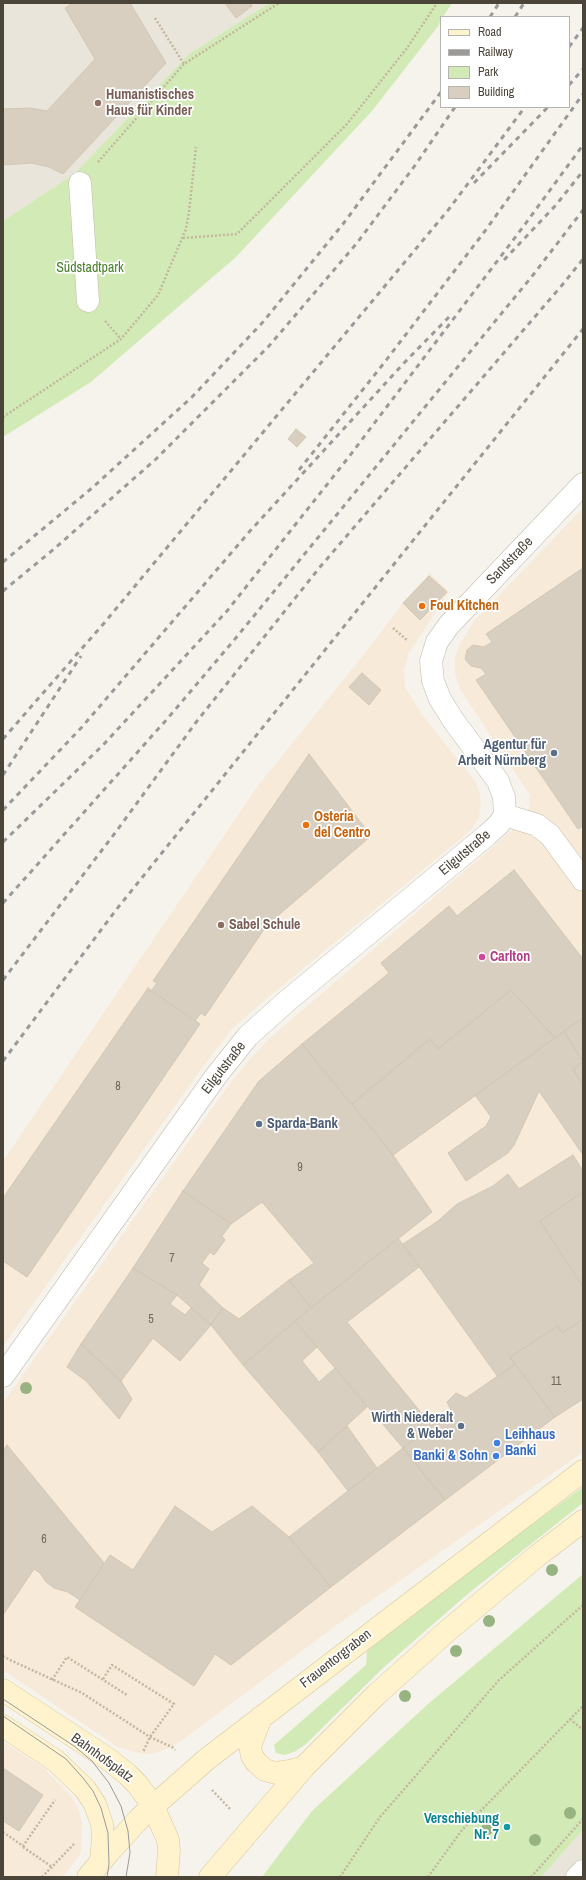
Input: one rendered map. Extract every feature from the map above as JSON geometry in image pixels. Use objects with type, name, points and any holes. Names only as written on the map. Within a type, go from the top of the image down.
[{"type":"main road","name":"Frauentorgraben","points":[[101,1860],[153,1806],[202,1763],[583,1471]]},
{"type":"main road","points":[[210,1877],[304,1767],[377,1694],[416,1658],[537,1556],[583,1521]]},
{"type":"main road","name":"Bahnhofsplatz","points":[[3,1690],[127,1774],[138,1785],[153,1806],[168,1840],[169,1850],[167,1877]]},
{"type":"main road","points":[[261,1717],[250,1746],[252,1756],[256,1762],[265,1770],[276,1773],[304,1767]]},
{"type":"main road","name":"Bahnhofsplatz","points":[[3,1726],[56,1760],[85,1789],[95,1804],[102,1824],[103,1839],[101,1860]]},
{"type":"main road","points":[[88,1877],[101,1860]]},
{"type":"street","points":[[80,183],[88,301]]},
{"type":"street","name":"Sandstraße","points":[[505,815],[504,797],[498,781],[453,720],[440,699],[433,680],[431,661],[438,642],[449,625],[583,484]]},
{"type":"street","points":[[505,815],[537,825],[550,835],[583,880]]},
{"type":"street","name":"Eilgutstraße","points":[[3,1376],[216,1076],[248,1036],[287,1001],[487,835],[499,824],[505,815]]},
{"type":"street","points":[[577,1877],[583,1871]]},
{"type":"path","points":[[80,183],[184,64],[279,3]]},
{"type":"path","points":[[183,238],[237,234],[347,124],[407,48],[437,3]]},
{"type":"path","points":[[155,18],[184,64]]},
{"type":"path","points":[[3,417],[121,339],[158,295],[183,238],[190,211],[196,147]]},
{"type":"path","points":[[340,1877],[380,1817],[499,1680],[583,1605]]},
{"type":"path","points":[[3,1656],[82,1693],[150,1737],[172,1747]]},
{"type":"path","points":[[52,1680],[67,1657],[127,1695]]},
{"type":"path","points":[[103,1679],[112,1665],[174,1704],[150,1737],[142,1754]]},
{"type":"path","points":[[428,1877],[462,1830],[583,1706]]},
{"type":"path","points":[[570,1719],[583,1730]]},
{"type":"path","points":[[209,1787],[230,1808]]},
{"type":"path","points":[[23,1846],[55,1800]]},
{"type":"path","points":[[531,1877],[583,1819]]},
{"type":"path","points":[[3,1832],[52,1867]]},
{"type":"path","points":[[42,1877],[74,1844]]},
{"type":"shaded area","points":[[3,3],[269,3],[189,54],[74,174],[3,221]]},
{"type":"shaded area","points":[[583,508],[583,1452],[341,1622],[174,1746],[152,1754],[142,1754],[118,1747],[3,1670],[3,1403],[230,1083],[251,1058],[271,1037],[523,820],[528,812],[530,795],[460,689],[455,673],[455,658],[460,644],[475,620]]},
{"type":"shaded area","points":[[430,573],[449,592],[408,654],[404,672],[405,687],[422,715],[474,780],[479,790],[481,801],[479,817],[471,830],[233,1028],[205,1064],[3,1346],[3,1161],[257,787],[365,653],[403,603]]},
{"type":"shaded area","points":[[3,1742],[44,1768],[72,1797],[78,1808],[82,1822],[81,1853],[63,1877],[3,1877]]},
{"type":"shaded area","points":[[583,1830],[583,1877],[541,1877]]},
{"type":"green space","name":"Südstadtpark","points":[[269,3],[452,3],[444,16],[440,16],[439,25],[372,111],[236,257],[91,382],[3,437],[3,221],[74,174],[189,54]]},
{"type":"green space","points":[[583,1487],[583,1503],[470,1592],[384,1667],[306,1744],[296,1751],[285,1755],[276,1753],[274,1745],[366,1665],[367,1651],[511,1540]]},
{"type":"green space","points":[[583,1574],[583,1830],[541,1877],[262,1877],[312,1811],[428,1704]]},
{"type":"building","points":[[69,3],[130,3],[166,63],[63,174],[49,167],[32,163],[3,165],[3,109],[30,108],[47,111],[95,59],[65,8],[70,5]]},
{"type":"building","points":[[225,3],[250,3],[252,6],[236,18]]},
{"type":"building","points":[[296,429],[306,437],[297,447],[288,439]]},
{"type":"building","name":"Agentur für Arbeit Nürnberg","points":[[583,568],[583,654],[581,656],[583,660],[583,826],[578,829],[476,680],[486,674],[481,668],[471,666],[465,659],[467,650],[473,645],[484,647],[492,642],[486,634]]},
{"type":"building","points":[[429,576],[447,592],[420,620],[403,603]]},
{"type":"building","points":[[362,673],[381,690],[369,705],[349,687]]},
{"type":"building","points":[[309,754],[371,836],[267,925],[205,1016],[201,1013],[195,1021],[151,991],[157,983],[153,981]]},
{"type":"building","points":[[514,870],[583,959],[583,1018],[555,1038],[511,990],[438,1049],[430,1039],[352,1104],[302,1044],[389,973],[381,963],[449,906],[457,916]]},
{"type":"building","points":[[148,988],[200,1024],[27,1277],[3,1261],[3,1198]]},
{"type":"building","points":[[511,990],[555,1038],[393,1155],[352,1104],[430,1039],[438,1049]]},
{"type":"building","points":[[583,1018],[583,1062],[564,1031]]},
{"type":"building","points":[[564,1031],[583,1062],[573,1069],[583,1085],[583,1155],[539,1091],[514,1145],[508,1153],[466,1181],[448,1153],[486,1126],[491,1117],[475,1095]]},
{"type":"building","points":[[302,1044],[393,1155],[432,1212],[311,1308],[289,1280],[314,1263],[262,1202],[231,1224],[183,1191],[259,1081]]},
{"type":"building","points":[[583,1062],[583,1085],[573,1069]]},
{"type":"building","points":[[573,1155],[583,1171],[583,1192],[540,1221],[583,1287],[583,1319],[562,1333],[558,1326],[510,1357],[515,1364],[498,1377],[403,1244],[438,1221],[457,1204],[493,1186],[508,1174],[519,1189]]},
{"type":"building","points":[[183,1191],[231,1224],[222,1236],[225,1240],[214,1255],[210,1252],[202,1263],[209,1269],[199,1285],[223,1308],[211,1325],[177,1295],[133,1268]]},
{"type":"building","points":[[583,1192],[583,1287],[540,1221]]},
{"type":"building","points":[[398,1238],[419,1267],[347,1322],[432,1426],[403,1448],[295,1321]]},
{"type":"building","points":[[133,1268],[177,1295],[170,1304],[185,1315],[191,1308],[211,1325],[180,1361],[153,1338],[121,1381],[81,1344]]},
{"type":"building","points":[[289,1280],[311,1308],[243,1365],[211,1325],[223,1308],[239,1319]]},
{"type":"building","points":[[583,1319],[583,1399],[555,1417],[510,1357],[558,1326],[562,1333]]},
{"type":"building","points":[[295,1321],[317,1347],[302,1361],[319,1382],[335,1368],[367,1407],[318,1452],[243,1365]]},
{"type":"building","points":[[81,1344],[121,1381],[132,1399],[119,1419],[86,1381],[67,1367]]},
{"type":"building","points":[[515,1364],[555,1417],[445,1500],[403,1448],[451,1410],[447,1402],[456,1393],[466,1398]]},
{"type":"building","points":[[347,1426],[377,1468],[348,1491],[318,1452]]},
{"type":"building","points":[[7,1445],[104,1563],[80,1600],[68,1592],[54,1588],[46,1582],[40,1573],[34,1569],[3,1615],[3,1451]]},
{"type":"building","points":[[403,1448],[445,1500],[331,1587],[289,1537]]},
{"type":"building","points":[[175,1506],[212,1532],[252,1506],[289,1537],[331,1587],[231,1665],[215,1654],[194,1686],[75,1607],[110,1555],[133,1570]]},
{"type":"building","points":[[3,1768],[43,1795],[19,1831],[3,1821]]},
{"type":"tram line","points":[[3,1699],[74,1746],[92,1761],[109,1783],[121,1806],[128,1831],[130,1853],[126,1877]]},
{"type":"tram line","points":[[3,1716],[66,1759],[93,1791],[101,1808],[108,1833],[109,1864],[107,1877]]},
{"type":"railway","points":[[491,16],[499,3]]},
{"type":"railway","points":[[516,16],[524,3]]},
{"type":"railway","points":[[570,46],[583,28]]},
{"type":"railway","points":[[570,84],[583,69]]},
{"type":"railway","points":[[3,562],[92,488],[192,397],[263,322],[343,224],[440,93]]},
{"type":"railway","points":[[299,470],[384,363],[485,231],[583,94]]},
{"type":"railway","points":[[3,591],[54,549],[156,459],[269,346],[357,243],[416,164],[454,108]]},
{"type":"railway","points":[[3,739],[105,622],[449,209],[524,108]]},
{"type":"railway","points":[[474,183],[547,108]]},
{"type":"railway","points":[[3,842],[104,744],[227,611],[348,458],[523,227],[583,145]]},
{"type":"railway","points":[[504,260],[556,205],[583,171]]},
{"type":"railway","points":[[3,903],[168,718],[235,639],[533,275],[583,210]]},
{"type":"railway","points":[[3,980],[115,833],[197,721],[320,567],[583,259]]},
{"type":"railway","points":[[3,810],[82,727],[250,531],[404,363],[450,316]]},
{"type":"railway","points":[[3,1061],[116,910],[583,329]]},
{"type":"railway","points":[[3,775],[81,656]]},
{"type":"place","name":"Humanistisches Haus für Kinder","points":[[98,103]]},
{"type":"place","name":"Foul Kitchen","points":[[422,606]]},
{"type":"place","name":"Agentur für Arbeit Nürnberg","points":[[554,753]]},
{"type":"place","name":"Osteria del Centro","points":[[306,825]]},
{"type":"place","name":"Sabel Schule","points":[[221,925]]},
{"type":"place","name":"Carlton","points":[[482,957]]},
{"type":"place","name":"Sparda-Bank","points":[[259,1124]]},
{"type":"place","name":"Wirth Niederalt & Weber","points":[[461,1426]]},
{"type":"place","name":"Leihhaus Banki","points":[[497,1443]]},
{"type":"place","name":"Banki & Sohn","points":[[496,1456]]},
{"type":"place","name":"Verschiebung Nr. 7","points":[[507,1827]]}]
